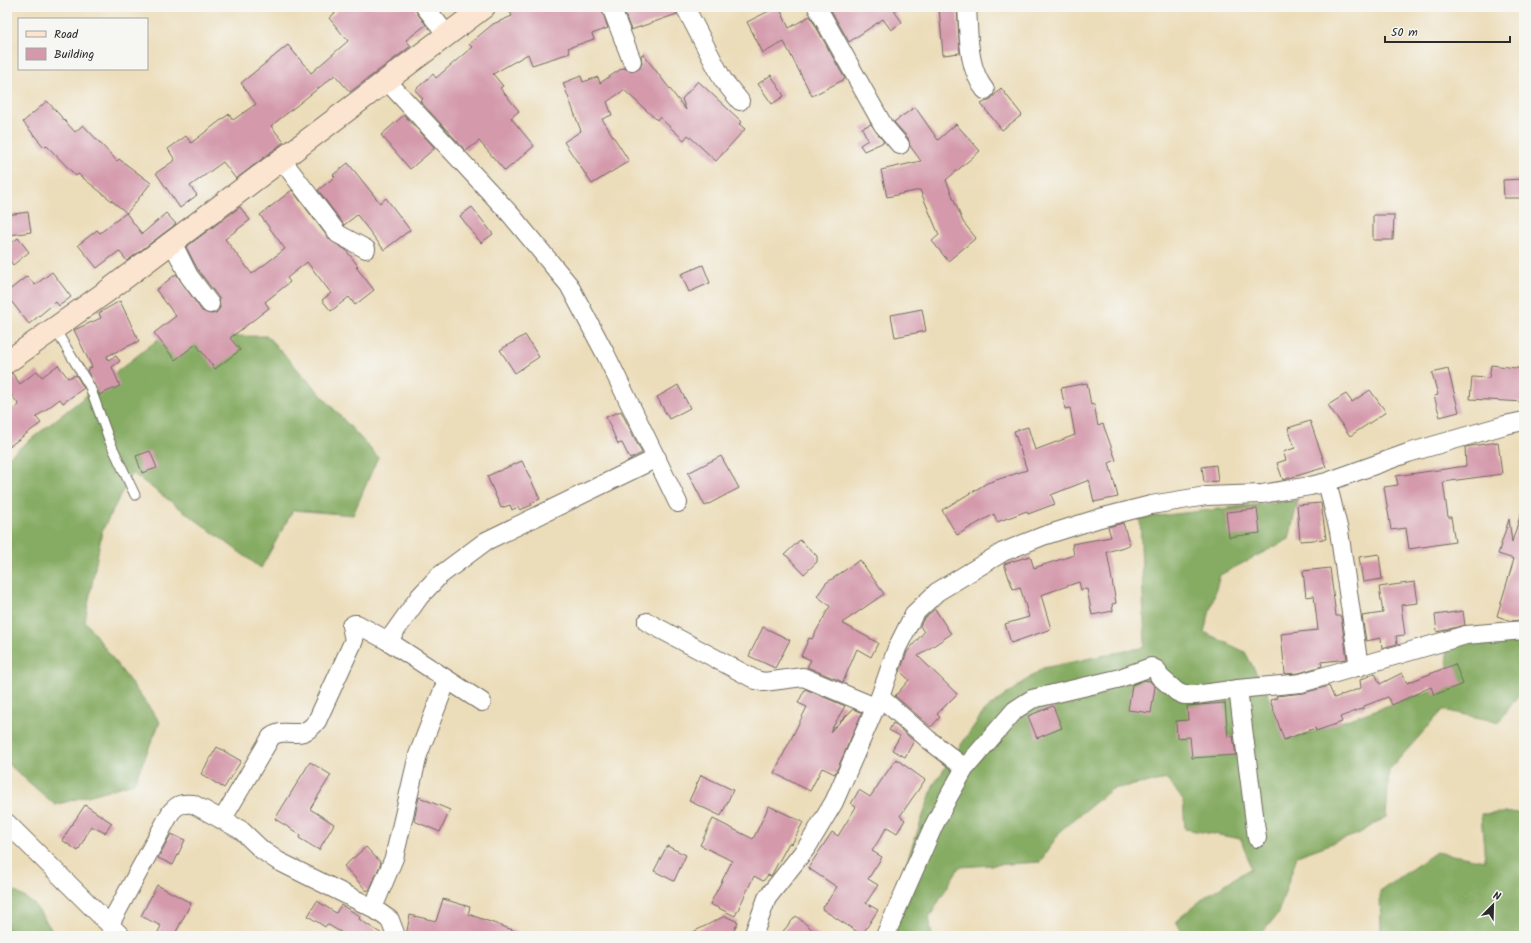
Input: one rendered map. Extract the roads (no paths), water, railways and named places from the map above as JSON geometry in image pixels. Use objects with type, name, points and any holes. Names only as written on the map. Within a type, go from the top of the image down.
[{"type":"street","points":[[425,7],[447,35]]},
{"type":"street","points":[[7,362],[55,329],[172,242],[484,7]]},
{"type":"street","points":[[611,7],[632,61]]},
{"type":"street","points":[[686,7],[723,80],[740,101]]},
{"type":"street","points":[[817,7],[883,125],[900,145]]},
{"type":"street","points":[[967,7],[973,69],[977,79],[985,90]]},
{"type":"street","points":[[387,81],[510,215],[569,285],[581,306],[678,503]]},
{"type":"street","points":[[282,160],[338,234],[366,249]]},
{"type":"street","points":[[172,242],[189,276],[210,304]]},
{"type":"street","points":[[753,936],[767,898],[807,847],[827,815],[877,702],[897,648],[914,614],[923,604],[938,592],[1003,552],[1044,536],[1100,518],[1151,505],[1206,496],[1262,494],[1328,482],[1408,452],[1524,421]]},
{"type":"street","points":[[388,641],[420,596],[439,576],[486,541],[656,458]]},
{"type":"street","points":[[1328,482],[1339,531],[1358,667]]},
{"type":"street","points":[[647,622],[756,680],[764,682],[803,677],[877,702],[965,768]]},
{"type":"street","points":[[222,820],[271,737],[275,734],[282,733],[300,734],[312,728],[317,721],[354,640],[352,625],[357,624],[388,641],[482,702]]},
{"type":"street","points":[[885,936],[933,827],[965,768],[1015,710],[1032,699],[1117,679],[1150,668],[1157,670],[1159,676],[1166,684],[1176,692],[1184,695],[1195,696],[1238,689],[1301,683],[1466,636],[1524,630]]},
{"type":"street","points":[[372,908],[388,876],[394,858],[418,756],[448,680]]},
{"type":"street","points":[[1238,689],[1257,838]]},
{"type":"street","points":[[7,823],[116,930],[171,812],[177,805],[193,804],[248,835],[262,850],[278,861],[372,908],[390,920],[396,936]]},
{"type":"lane","points":[[55,329],[90,387],[110,442],[135,495]]}]
